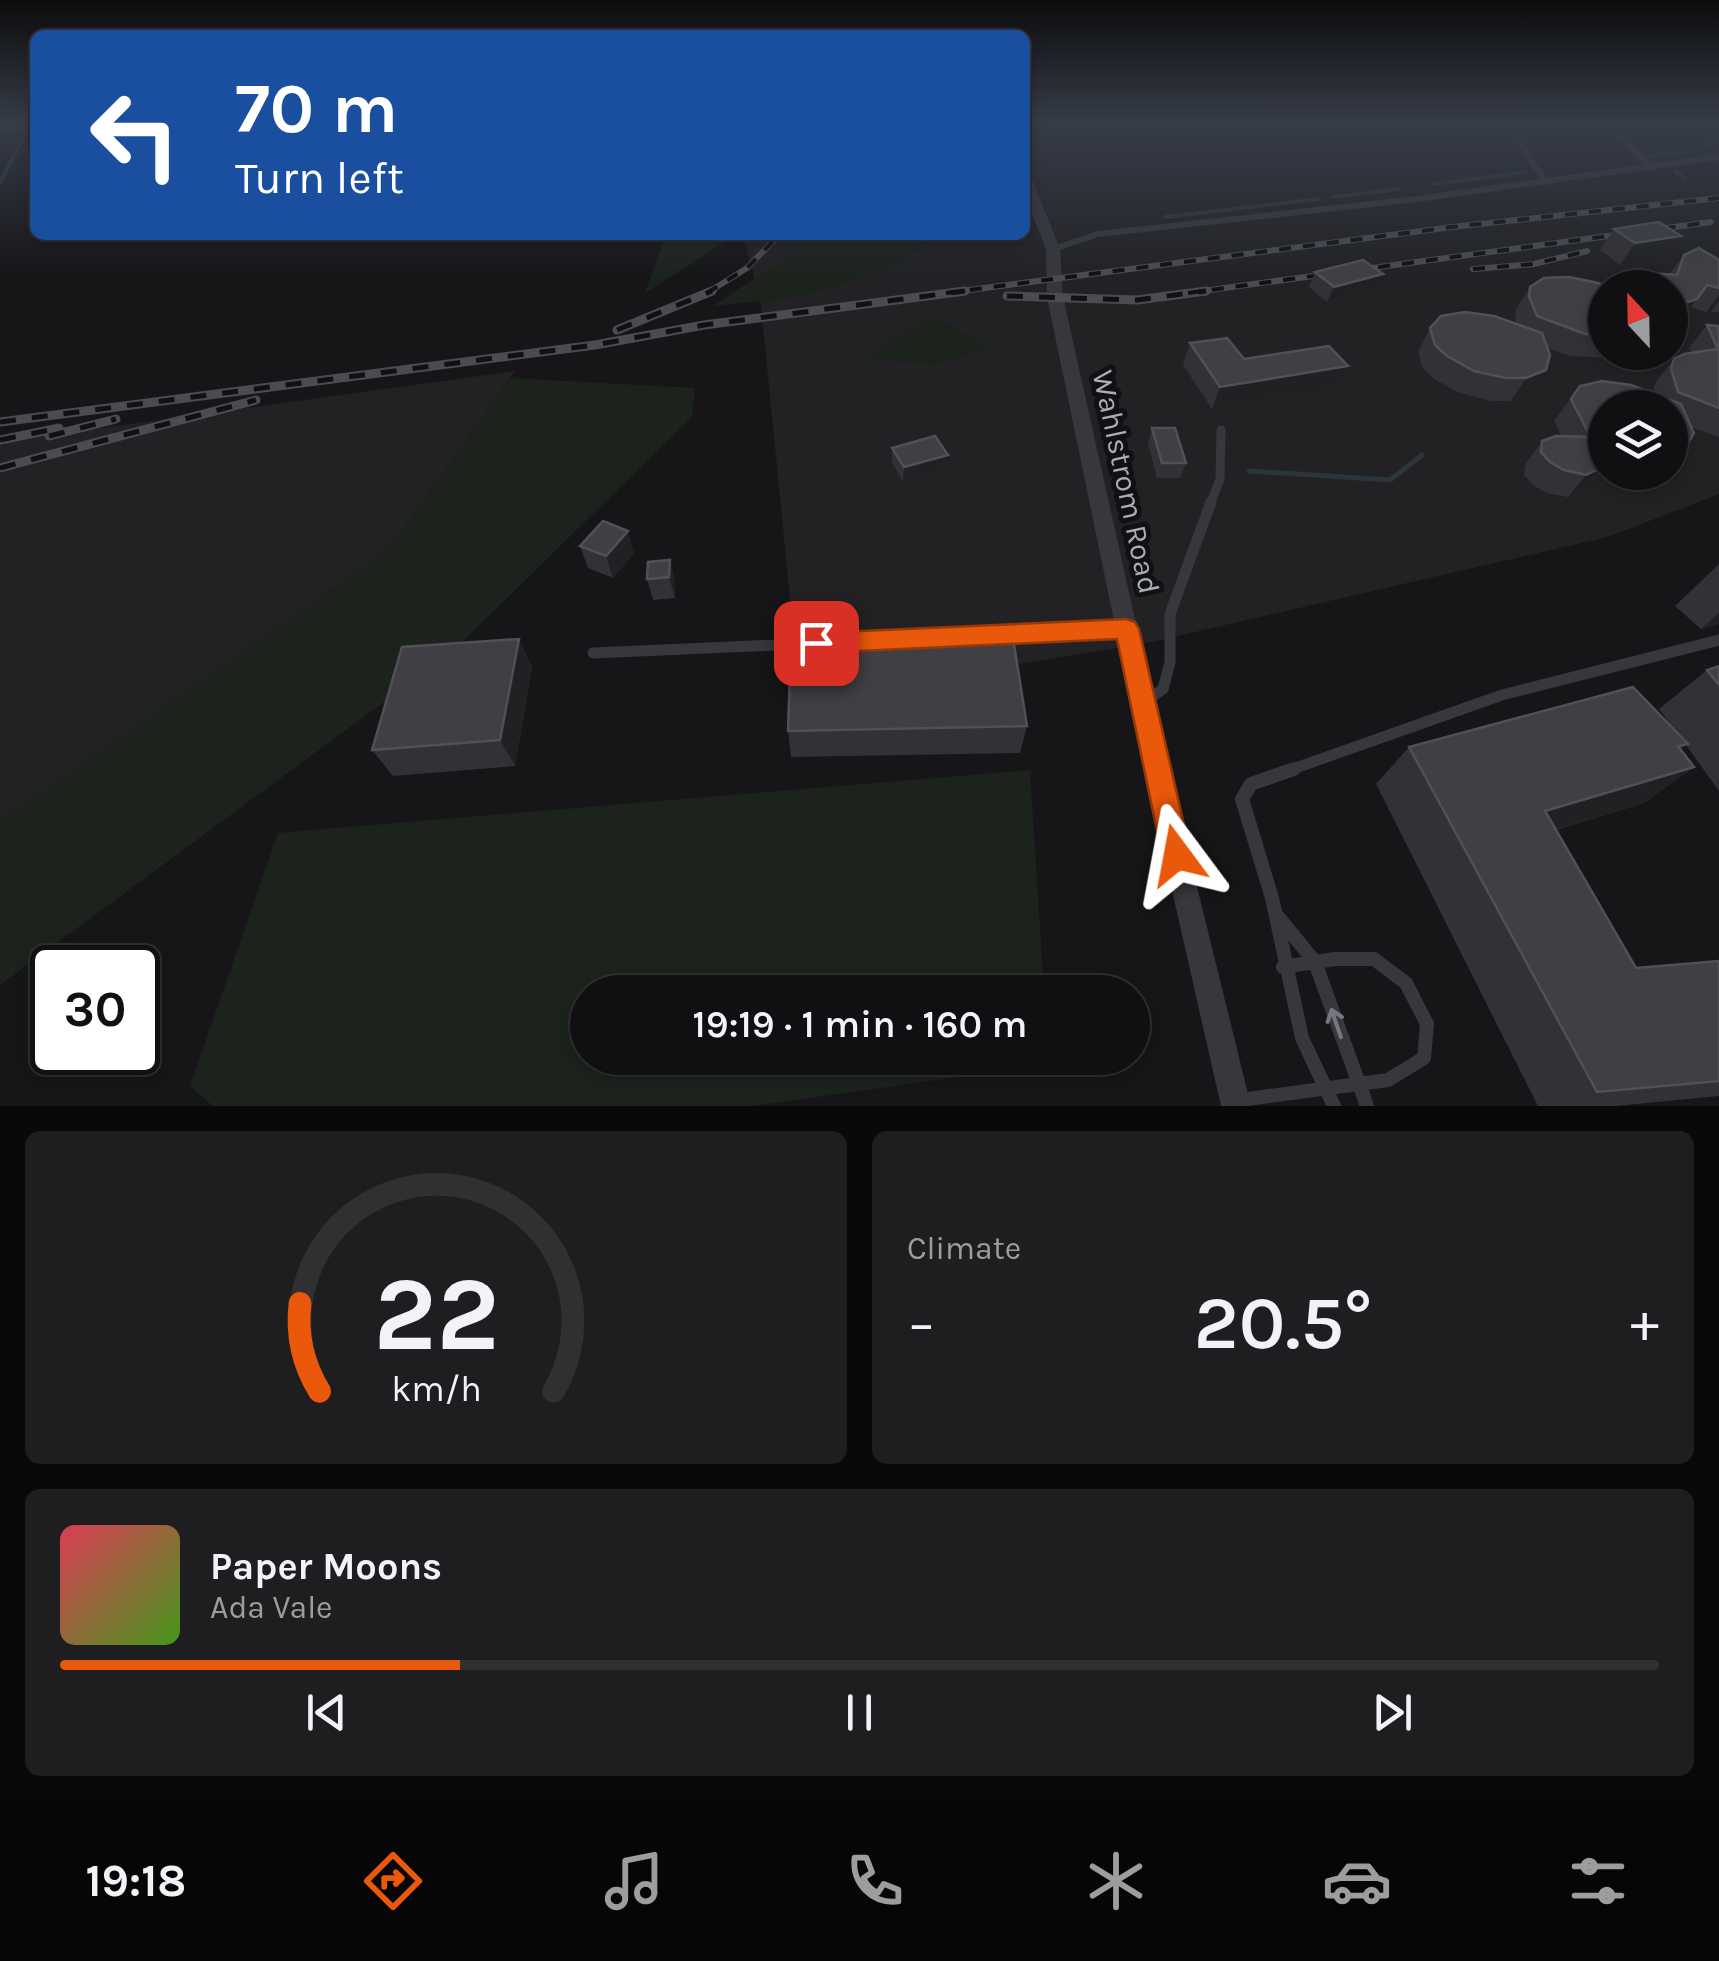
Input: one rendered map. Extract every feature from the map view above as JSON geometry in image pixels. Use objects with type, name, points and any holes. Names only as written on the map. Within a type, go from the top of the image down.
[{"type":"street","points":[[1030,192],[1053,250]]},
{"type":"street","name":"Wahlstrom Road","points":[[1053,250],[1052,279],[1126,629],[1236,1103]]},
{"type":"lane","points":[[1542,176],[1546,182]]},
{"type":"lane","points":[[1053,250],[1098,234],[1594,176]]},
{"type":"lane","points":[[1143,704],[1163,689],[1170,662],[1170,614],[1220,479],[1221,430]]},
{"type":"lane","points":[[836,642],[1126,629]]},
{"type":"lane","points":[[1334,1106],[1321,1087],[1283,968],[1275,912],[1242,799],[1250,784],[1502,695],[1719,640]]},
{"type":"lane","points":[[593,653],[816,643]]},
{"type":"lane","points":[[1275,912],[1315,962],[1367,1106]]},
{"type":"lane","points":[[1236,1103],[1321,1087],[1388,1080],[1424,1058],[1427,1024],[1406,983],[1374,959],[1283,968]]},
{"type":"shaded area","points":[[1030,176],[1719,176],[1719,494],[1608,537],[1147,643],[800,699],[760,296],[743,240],[1030,240]]},
{"type":"shaded area","points":[[664,240],[728,240],[645,293]]},
{"type":"shaded area","points":[[801,240],[930,240],[903,263],[800,297],[713,306],[797,250]]},
{"type":"shaded area","points":[[935,317],[991,348],[936,364],[865,361],[885,343]]},
{"type":"shaded area","points":[[515,371],[389,549],[0,825],[0,442]]},
{"type":"shaded area","points":[[510,378],[695,388],[692,417],[453,651],[54,945],[30,945],[30,963],[0,985],[0,820],[389,549]]},
{"type":"shaded area","points":[[1030,770],[1043,975],[570,975],[570,1075],[971,1075],[753,1106],[213,1106],[190,1086],[278,833]]},
{"type":"building","points":[[1659,222],[1681,236],[1635,243],[1614,229]]},
{"type":"building","points":[[1699,248],[1719,260],[1719,288],[1707,285],[1697,299],[1688,302],[1688,270],[1679,270],[1684,255]]},
{"type":"building","points":[[1363,260],[1383,274],[1334,287],[1315,272]]},
{"type":"building","points":[[1544,278],[1588,281],[1588,334],[1537,316],[1529,296],[1530,287]]},
{"type":"building","points":[[1465,312],[1494,316],[1542,333],[1550,355],[1546,370],[1526,378],[1506,378],[1474,371],[1447,356],[1435,345],[1430,328],[1441,316]]},
{"type":"building","points":[[1707,325],[1719,326],[1719,408],[1688,396],[1688,390],[1677,390],[1672,370],[1688,370],[1688,353],[1718,349]]},
{"type":"building","points":[[1227,338],[1244,359],[1329,346],[1348,366],[1220,387],[1190,343]]},
{"type":"building","points":[[1602,381],[1644,390],[1588,390],[1588,432],[1571,399],[1580,386]]},
{"type":"building","points":[[1688,420],[1694,433],[1688,444]]},
{"type":"building","points":[[1152,428],[1175,428],[1186,463],[1162,463]]},
{"type":"building","points":[[935,436],[948,455],[904,467],[892,448]]},
{"type":"building","points":[[1556,436],[1588,437],[1588,474],[1564,470],[1541,452],[1542,441]]},
{"type":"building","points":[[603,521],[628,531],[606,556],[580,546]]},
{"type":"building","points":[[670,560],[669,577],[647,579],[648,562]]},
{"type":"building","points":[[1013,638],[1027,726],[788,731],[791,642]]},
{"type":"building","points":[[519,639],[500,740],[372,750],[402,647]]},
{"type":"building","points":[[1719,666],[1719,685],[1707,670]]},
{"type":"building","points":[[1633,687],[1688,744],[1678,746],[1694,767],[1545,811],[1636,968],[1719,961],[1719,1081],[1597,1092],[1409,747]]},
{"type":"waterway","points":[[0,182],[3,176]]},
{"type":"waterway","points":[[1434,184],[1498,176]]},
{"type":"waterway","points":[[1682,176],[1685,178]]},
{"type":"waterway","points":[[1333,197],[1399,189]]},
{"type":"waterway","points":[[1165,217],[1318,199]]},
{"type":"waterway","points":[[1249,471],[1390,480],[1422,455]]},
{"type":"railway","points":[[946,293],[1452,227],[1719,198]]},
{"type":"railway","points":[[1188,293],[1711,222]]},
{"type":"railway","points":[[707,293],[747,268],[774,240]]},
{"type":"railway","points":[[1473,269],[1534,264],[1587,251]]},
{"type":"railway","points":[[617,330],[712,291]]},
{"type":"railway","points":[[0,422],[595,345],[704,325],[965,291]]},
{"type":"railway","points":[[1007,296],[1137,300],[1206,291]]},
{"type":"railway","points":[[0,468],[256,400]]},
{"type":"railway","points":[[49,436],[116,419]]},
{"type":"railway","points":[[0,440],[59,428]]},
{"type":"route","points":[[816,643],[1126,629],[1177,855]]}]
